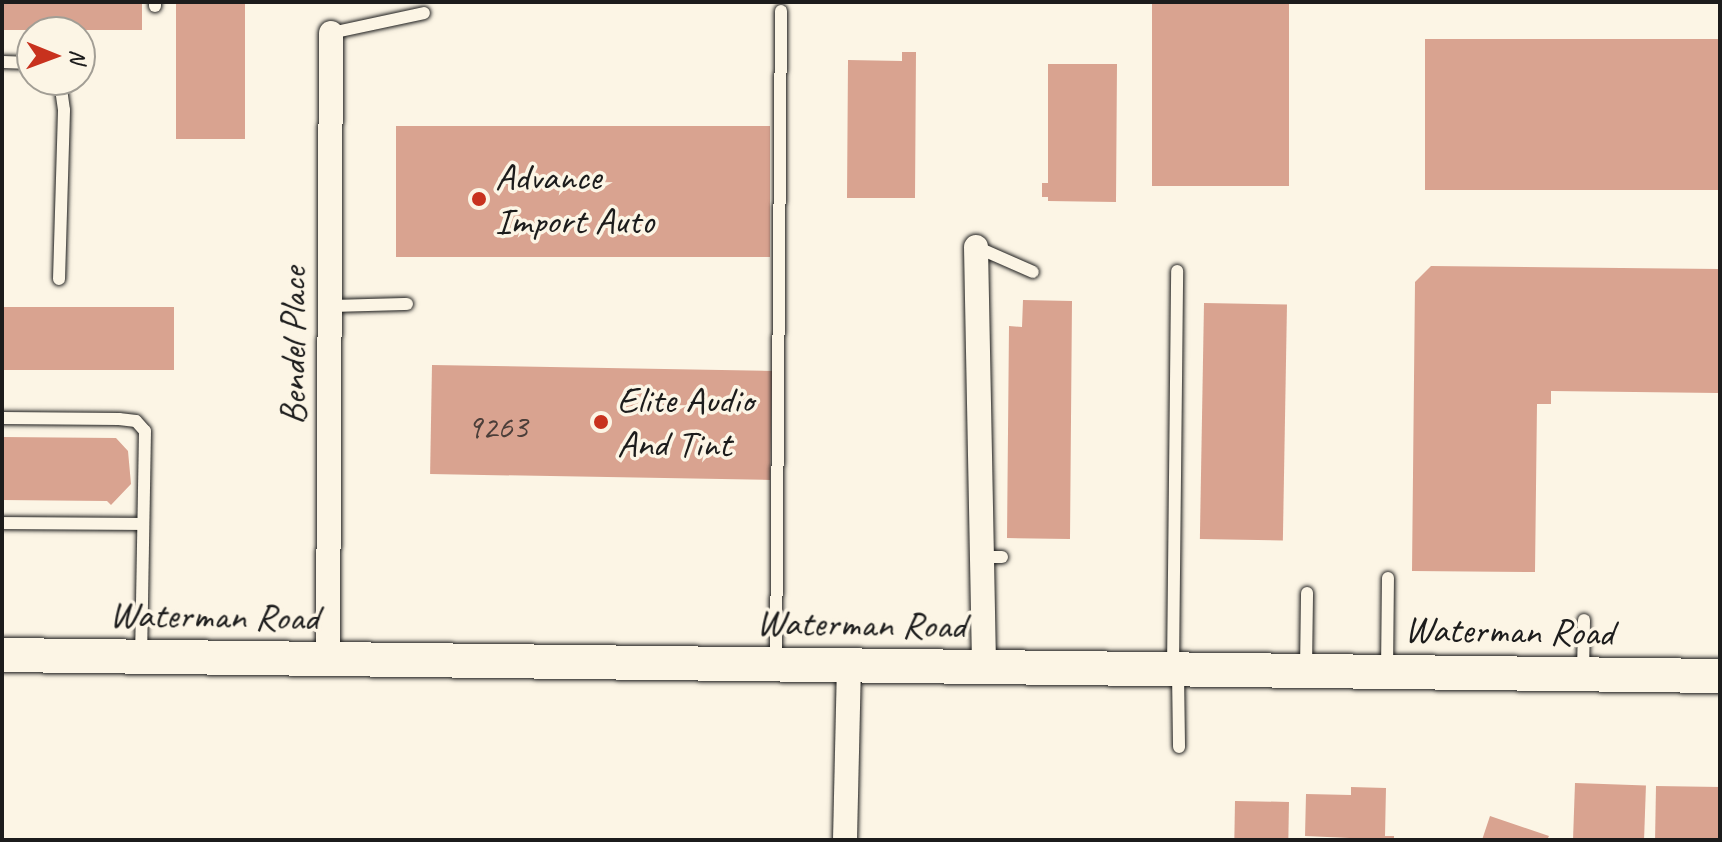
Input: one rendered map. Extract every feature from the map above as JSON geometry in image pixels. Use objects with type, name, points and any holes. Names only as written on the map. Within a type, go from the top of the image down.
[{"type":"main road","name":"Waterman Road","points":[[2,655],[1720,676]]},
{"type":"street","name":"Bendel Place","points":[[328,659],[331,33]]},
{"type":"street","points":[[976,247],[992,557],[984,667]]},
{"type":"street","points":[[845,840],[849,666]]},
{"type":"lane","points":[[776,665],[781,11]]},
{"type":"lane","points":[[331,33],[424,13]]},
{"type":"lane","points":[[59,279],[62,96]]},
{"type":"lane","points":[[976,247],[1033,272]]},
{"type":"lane","points":[[1177,271],[1176,670],[1179,747]]},
{"type":"lane","points":[[329,306],[407,304]]},
{"type":"lane","points":[[2,418],[136,421],[145,431],[141,657]]},
{"type":"lane","points":[[2,523],[143,524]]},
{"type":"lane","points":[[1387,672],[1388,578]]},
{"type":"lane","points":[[1306,671],[1307,593]]},
{"type":"lane","points":[[1583,674],[1584,620]]},
{"type":"building","points":[[2,2],[142,2],[142,30],[96,30],[96,16],[16,16],[16,30],[2,30]]},
{"type":"building","points":[[176,2],[245,2],[245,139],[176,139]]},
{"type":"building","points":[[1152,2],[1289,2],[1289,186],[1152,186]]},
{"type":"building","points":[[1425,39],[1720,39],[1720,190],[1425,190]]},
{"type":"building","points":[[902,52],[916,52],[915,198],[847,198],[848,60],[902,61]]},
{"type":"building","points":[[1048,64],[1117,64],[1116,202],[1048,201],[1048,197],[1042,197],[1042,183],[1048,183]]},
{"type":"building","points":[[396,126],[770,126],[770,257],[396,257]]},
{"type":"building","points":[[1431,266],[1719,269],[1718,393],[1551,391],[1551,404],[1537,404],[1535,572],[1412,571],[1415,282]]},
{"type":"building","points":[[1023,300],[1072,301],[1070,539],[1007,538],[1009,326],[1022,327]]},
{"type":"building","points":[[1204,303],[1287,304],[1283,540],[1200,539]]},
{"type":"building","points":[[2,307],[174,307],[174,370],[2,370]]},
{"type":"building","name":"Elite Audio And Tint","points":[[432,365],[772,371],[770,480],[430,474]]},
{"type":"building","points":[[2,437],[116,438],[128,451],[131,484],[111,505],[107,501],[2,500]]},
{"type":"building","points":[[1575,783],[1646,785],[1644,840],[1573,840]]},
{"type":"building","points":[[1656,786],[1720,787],[1719,840],[1655,840]]},
{"type":"building","points":[[1351,787],[1386,788],[1385,836],[1394,836],[1394,840],[1305,836],[1306,794],[1351,795]]},
{"type":"building","points":[[1235,801],[1289,802],[1288,840],[1234,840]]},
{"type":"building","points":[[1490,816],[1549,836],[1547,840],[1482,840]]},
{"type":"place","name":"Advance Import Auto","points":[[479,199]]},
{"type":"place","name":"Elite Audio And Tint","points":[[601,422]]}]
